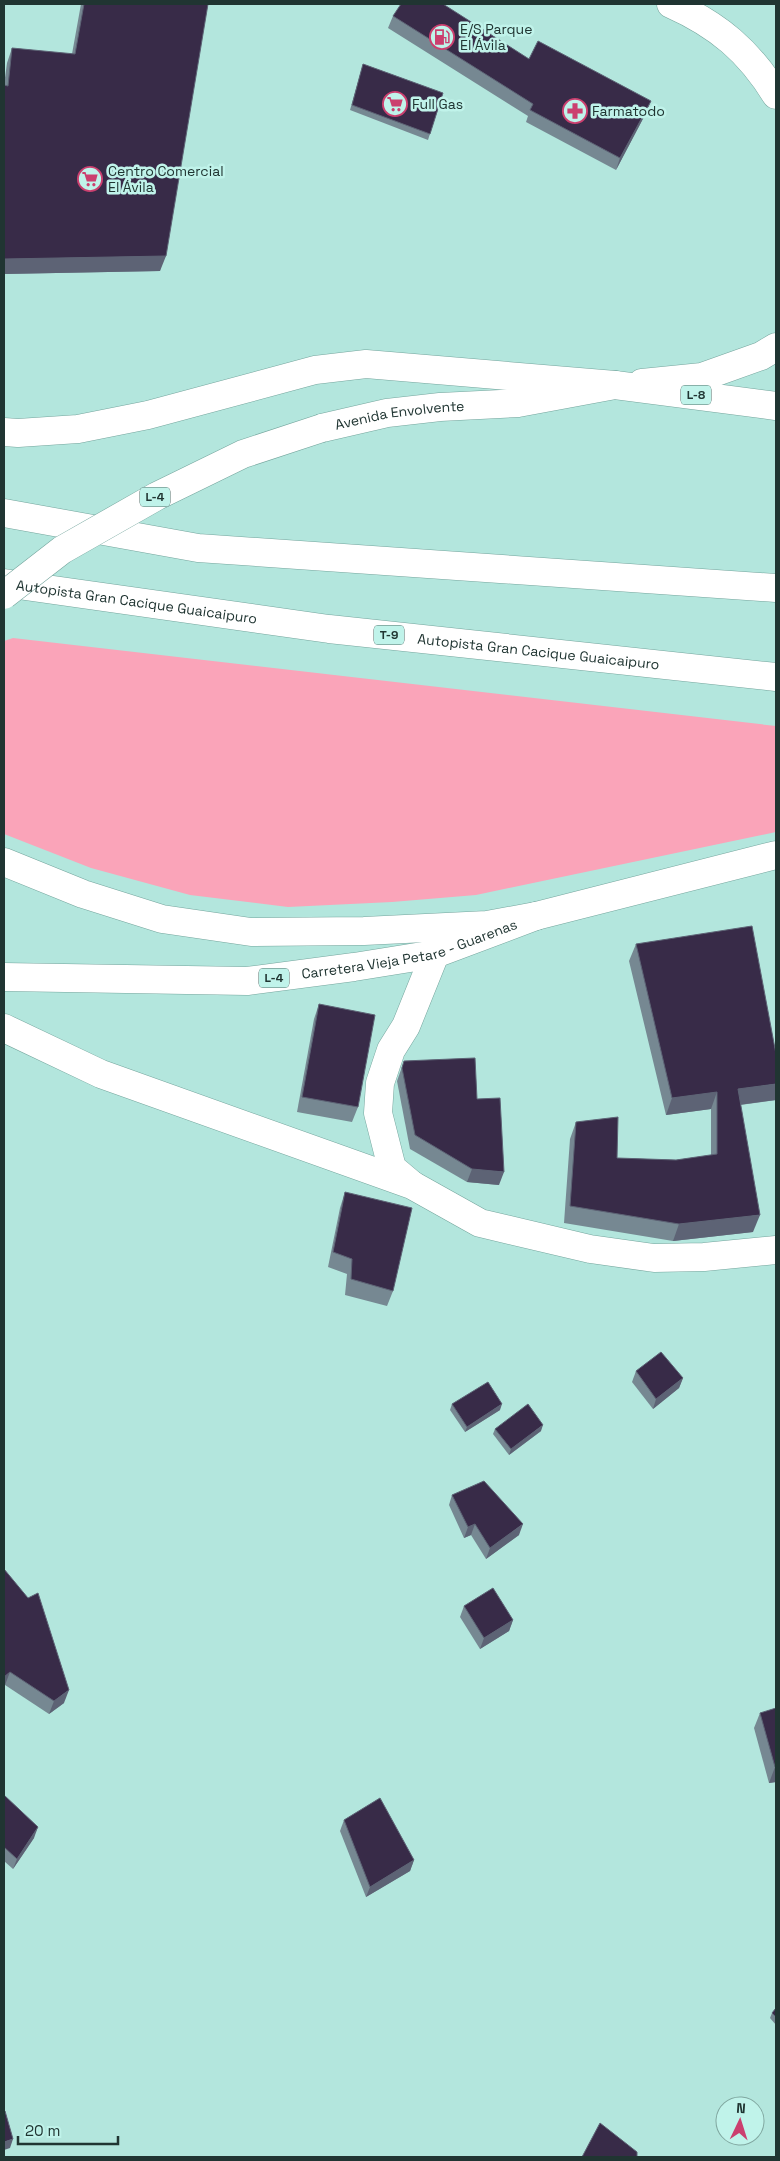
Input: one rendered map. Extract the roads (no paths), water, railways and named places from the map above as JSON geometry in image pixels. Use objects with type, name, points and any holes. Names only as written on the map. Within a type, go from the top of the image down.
[{"type":"main road","points":[[672,4],[700,17],[722,33],[747,56],[776,95]]},
{"type":"main road","points":[[4,432],[18,433],[78,429],[148,414],[316,370],[366,364],[615,385],[702,377],[761,356],[776,347]]},
{"type":"main road","name":"Avenida Envolvente","points":[[4,595],[62,550],[157,496],[243,454],[322,428],[386,413],[440,407],[518,403],[615,385],[776,406]]},
{"type":"main road","points":[[4,513],[198,548],[776,588]]},
{"type":"main road","name":"Autopista Gran Cacique Guaicaipuro","points":[[4,583],[329,629],[776,677]]},
{"type":"main road","name":"Carretera Vieja Petare - Guarenas","points":[[4,977],[247,981],[435,954],[536,916],[776,855]]},
{"type":"main road","points":[[4,862],[83,894],[162,919],[251,932],[364,931],[487,925],[536,916]]},
{"type":"main road","points":[[412,1185],[392,1168],[378,1113],[380,1083],[391,1050],[406,1026],[435,954]]},
{"type":"main road","points":[[4,1028],[102,1074],[412,1185],[480,1224],[590,1249],[654,1258],[704,1258],[776,1250]]},
{"type":"place","name":"E/S Parque El Ávila","points":[[442,37]]},
{"type":"place","name":"Full Gas","points":[[395,104]]},
{"type":"place","name":"Farmatodo","points":[[575,111]]},
{"type":"place","name":"Centro Comercial El Ávila","points":[[90,179]]}]
